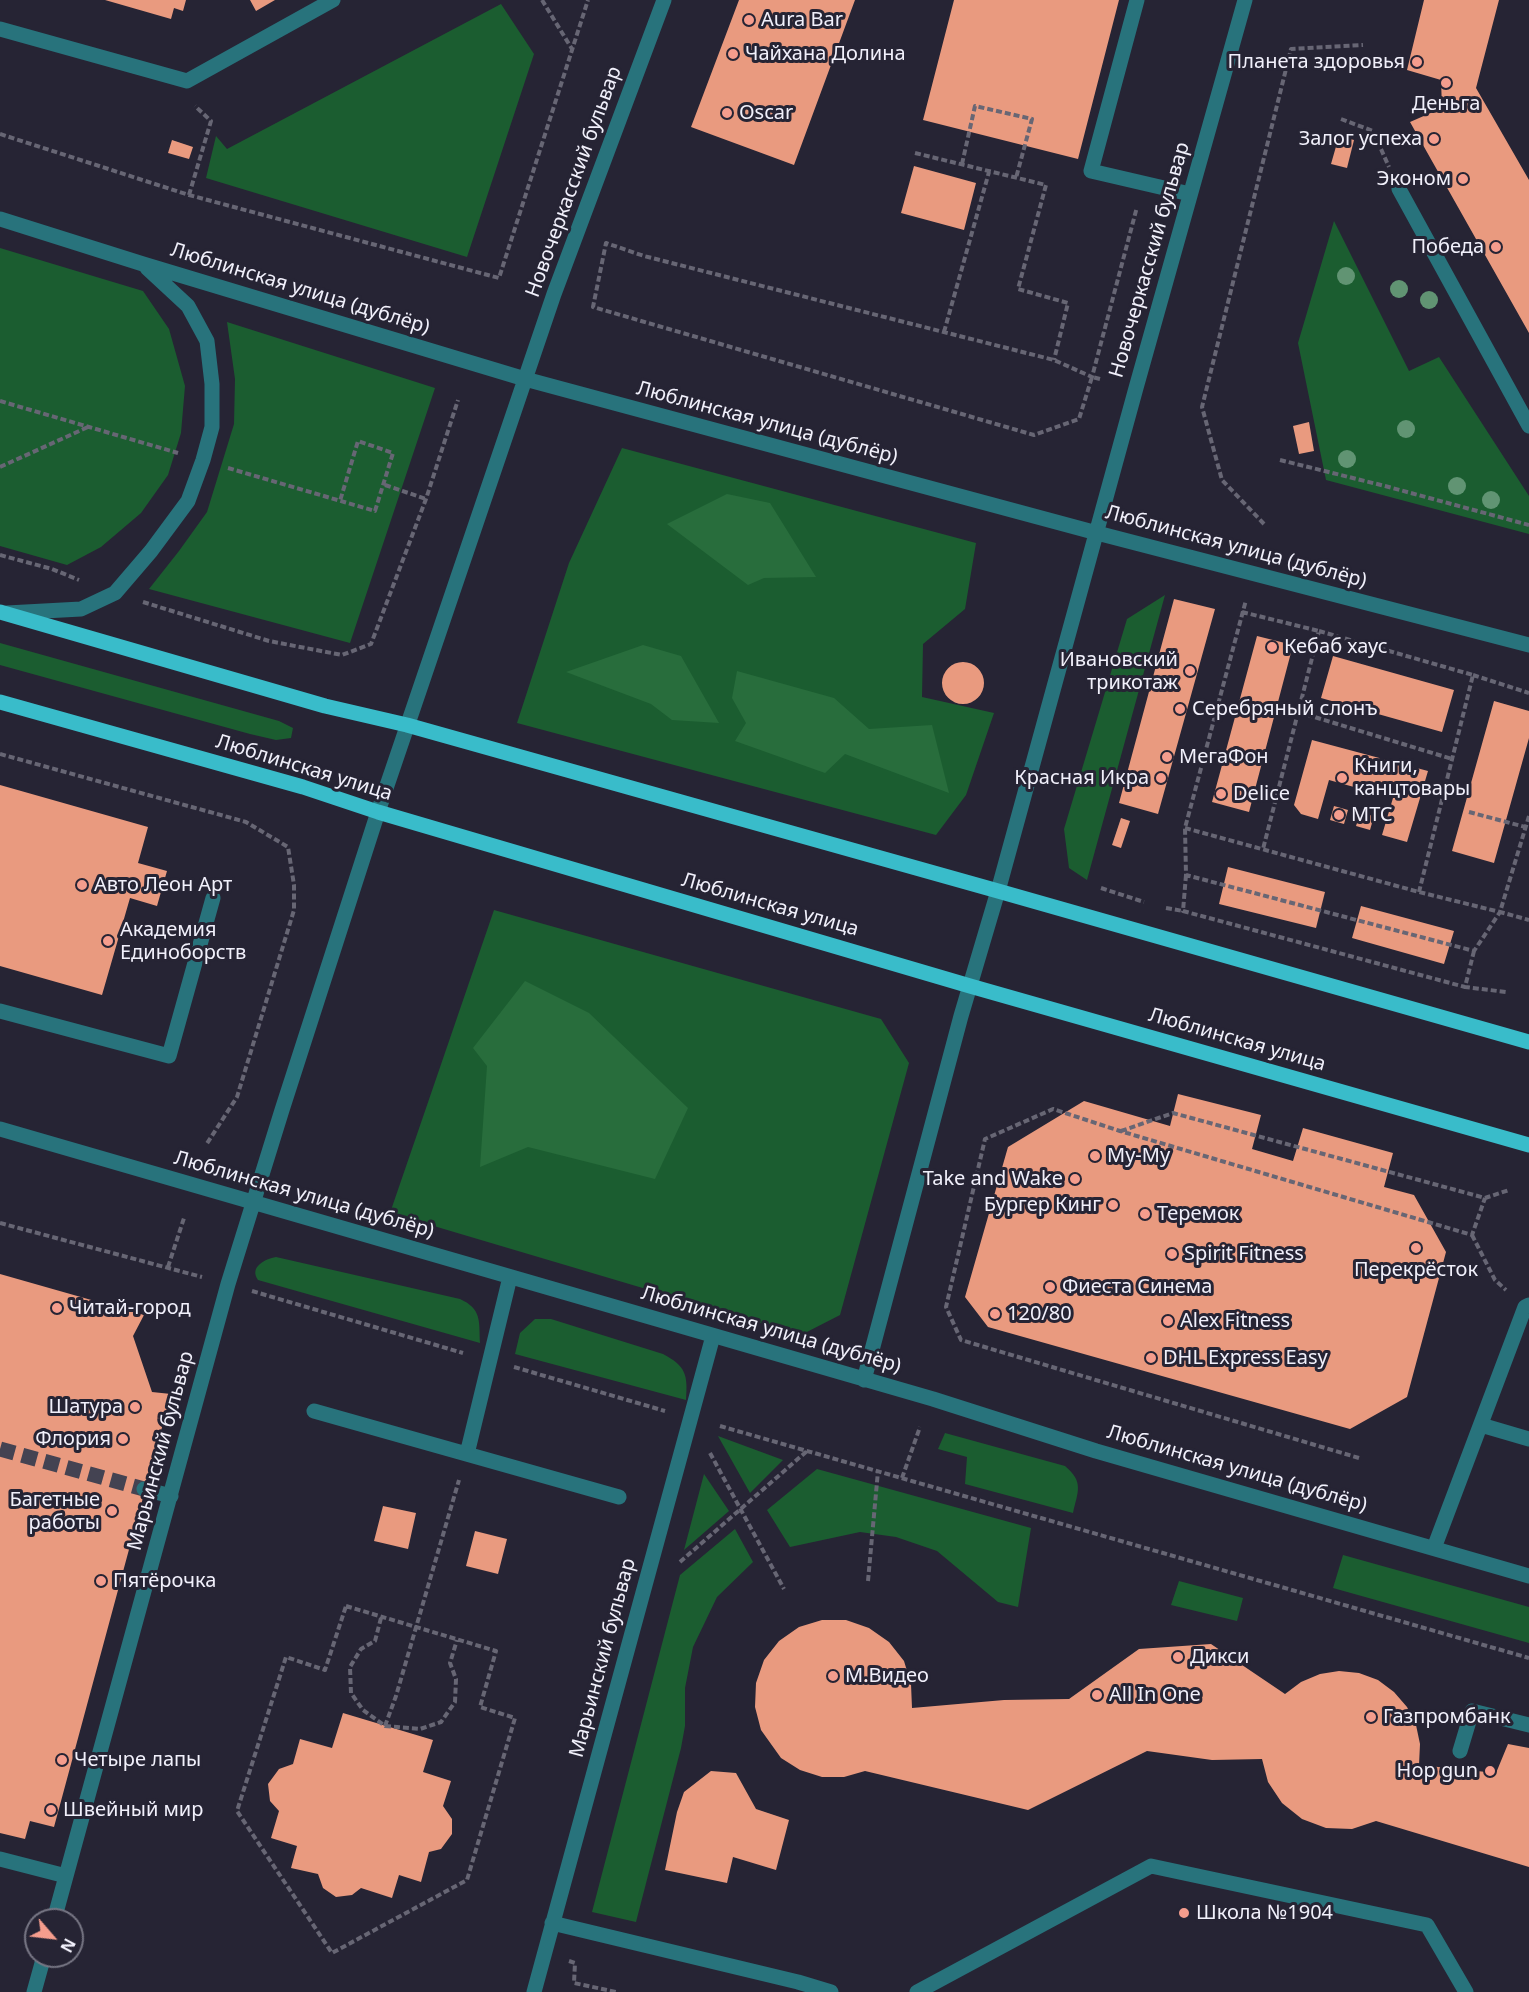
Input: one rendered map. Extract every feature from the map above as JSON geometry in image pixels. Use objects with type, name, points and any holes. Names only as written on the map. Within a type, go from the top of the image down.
[{"type":"main road","points":[[2,612],[325,706],[406,726],[998,891],[1529,1042]]},
{"type":"main road","name":"Люблинская улица","points":[[0,702],[303,787],[378,812],[970,986],[1529,1145]]},
{"type":"street","points":[[0,29],[187,81],[333,0]]},
{"type":"street","name":"Новочеркасский бульвар","points":[[378,812],[554,294],[664,0]]},
{"type":"street","points":[[1137,0],[1091,171],[1190,194]]},
{"type":"street","name":"Новочеркасский бульвар","points":[[864,1380],[970,986],[1245,0]]},
{"type":"street","points":[[1399,189],[1529,426]]},
{"type":"street","name":"Люблинская улица (дублёр)","points":[[0,219],[525,379],[1529,645]]},
{"type":"street","points":[[2,612],[81,609],[115,593],[151,551],[188,501],[212,428],[212,384],[207,341],[188,306],[142,264]]},
{"type":"street","name":"Марьинский бульвар","points":[[57,1908],[228,1284],[378,812]]},
{"type":"street","points":[[0,1011],[169,1056],[213,898]]},
{"type":"street","name":"Люблинская улица (дублёр)","points":[[0,1129],[933,1399],[1096,1451],[1529,1576]]},
{"type":"street","points":[[467,1454],[510,1276]]},
{"type":"street","points":[[1434,1548],[1527,1306]]},
{"type":"street","name":"Марьинский бульвар","points":[[534,1992],[713,1336]]},
{"type":"street","points":[[314,1411],[619,1497]]},
{"type":"street","points":[[1480,1425],[1529,1439]]},
{"type":"street","points":[[144,1489],[171,1496]]},
{"type":"street","points":[[1460,1751],[1472,1711],[1529,1725]]},
{"type":"street","points":[[0,1859],[66,1876]]},
{"type":"street","points":[[917,1992],[1151,1866],[1427,1925],[1466,1992]]},
{"type":"street","points":[[552,1923],[831,1992]]},
{"type":"street","points":[[34,1992],[41,1968]]},
{"type":"path","points":[[542,0],[573,50]]},
{"type":"path","points":[[0,134],[189,195],[499,278],[588,0]]},
{"type":"path","points":[[1264,524],[1222,480],[1202,407],[1291,49],[1363,45]]},
{"type":"path","points":[[189,195],[211,121],[194,105]]},
{"type":"path","points":[[962,164],[975,106],[1032,119],[1016,178]]},
{"type":"path","points":[[1341,119],[1373,130],[1399,189]]},
{"type":"path","points":[[915,153],[1046,185],[1018,289],[1068,303],[1054,360]]},
{"type":"path","points":[[944,332],[989,172]]},
{"type":"path","points":[[1100,379],[1092,378],[1054,360],[645,256],[606,243],[593,307],[1034,435],[1079,419],[1092,378],[1143,183]]},
{"type":"path","points":[[0,555],[52,569],[115,593],[269,641],[342,655],[371,644],[426,499],[458,400]]},
{"type":"path","points":[[0,467],[89,427]]},
{"type":"path","points":[[339,501],[358,441],[393,453],[385,485],[375,511]]},
{"type":"path","points":[[1280,460],[1529,525]]},
{"type":"path","points":[[385,485],[426,499]]},
{"type":"path","points":[[1183,910],[1186,875],[1185,828],[1246,599]]},
{"type":"path","points":[[1242,612],[1318,631],[1529,693]]},
{"type":"path","points":[[1263,849],[1318,631]]},
{"type":"path","points":[[1419,892],[1473,675]]},
{"type":"path","points":[[1298,712],[1452,759]]},
{"type":"path","points":[[0,754],[246,822],[288,847],[294,885],[294,910],[237,1097],[206,1145]]},
{"type":"path","points":[[1469,812],[1527,828]]},
{"type":"path","points":[[1465,987],[1474,951],[1500,912],[1529,816]]},
{"type":"path","points":[[1185,828],[1529,920]]},
{"type":"path","points":[[1186,875],[1474,951]]},
{"type":"path","points":[[1101,888],[1154,905]]},
{"type":"path","points":[[1164,908],[1183,910],[1465,987],[1506,992]]},
{"type":"path","points":[[1359,1458],[961,1340],[946,1307],[985,1139],[1053,1109],[1472,1235],[1496,1280],[1527,1306]]},
{"type":"path","points":[[1120,1131],[1173,1113],[1485,1198],[1509,1190]]},
{"type":"path","points":[[1472,1235],[1485,1198]]},
{"type":"path","points":[[168,1267],[184,1218]]},
{"type":"path","points":[[0,1223],[208,1279]]},
{"type":"path","points":[[246,1290],[674,1413]]},
{"type":"path","points":[[691,1418],[784,1589]]},
{"type":"path","points":[[720,1426],[1529,1658]]},
{"type":"path","points":[[902,1478],[920,1426]]},
{"type":"path","points":[[679,1562],[807,1451]]},
{"type":"path","points":[[385,1726],[417,1627],[467,1454]]},
{"type":"path","points":[[868,1581],[878,1471]]},
{"type":"path","points":[[346,1606],[381,1618],[496,1651],[480,1707],[515,1718],[467,1880],[332,1953],[237,1810],[286,1657],[325,1670],[346,1606]]},
{"type":"path","points":[[381,1618],[375,1641],[361,1649],[350,1667],[351,1693],[363,1710],[385,1726],[420,1729],[441,1722],[455,1702],[456,1679],[450,1663],[457,1640]]},
{"type":"path","points":[[544,1953],[575,1963],[574,1983],[616,1992]]},
{"type":"green space","points":[[501,4],[534,54],[467,257],[206,178],[216,136],[227,149]]},
{"type":"green space","points":[[1334,221],[1409,371],[1439,357],[1529,496],[1529,534],[1326,480],[1298,343]]},
{"type":"green space","points":[[0,248],[143,291],[169,329],[185,386],[181,433],[168,475],[141,513],[101,547],[67,565],[0,546]]},
{"type":"green space","points":[[227,322],[435,388],[350,643],[149,589],[207,512],[234,424],[235,379]]},
{"type":"green space","points":[[622,448],[976,543],[965,609],[923,644],[922,697],[994,713],[966,795],[936,835],[517,723],[569,563]]},
{"type":"green space","points":[[727,494],[770,503],[816,577],[764,578],[748,585],[667,524]]},
{"type":"green space","points":[[1165,595],[1087,880],[1069,868],[1064,829],[1127,619]]},
{"type":"green space","points":[[0,643],[279,721],[293,728],[291,738],[276,740],[250,734],[0,665]]},
{"type":"green space","points":[[643,645],[681,656],[719,723],[672,720],[651,704],[566,672]]},
{"type":"green space","points":[[737,671],[834,698],[869,729],[932,725],[949,793],[845,754],[825,773],[735,741],[746,723],[732,698]]},
{"type":"green space","points":[[494,910],[881,1019],[909,1063],[840,1315],[801,1335],[390,1213]]},
{"type":"green space","points":[[525,981],[589,1013],[688,1108],[655,1179],[528,1147],[480,1167],[487,1066],[473,1048]]},
{"type":"green space","points":[[276,1257],[460,1299],[472,1307],[478,1316],[480,1343],[258,1280],[255,1271],[260,1264]]},
{"type":"green space","points":[[535,1319],[551,1319],[671,1358],[684,1372],[686,1400],[515,1354],[520,1333]]},
{"type":"green space","points":[[945,1433],[1065,1466],[1075,1477],[1078,1487],[1073,1513],[965,1484],[967,1457],[938,1449]]},
{"type":"green space","points":[[718,1436],[783,1460],[750,1493]]},
{"type":"green space","points":[[817,1469],[1031,1528],[1018,1607],[998,1602],[937,1551],[896,1537],[860,1532],[790,1547],[767,1510]]},
{"type":"green space","points":[[704,1474],[729,1511],[684,1550]]},
{"type":"green space","points":[[735,1529],[753,1562],[717,1597],[693,1647],[685,1688],[685,1726],[681,1748],[636,1922],[592,1912],[680,1575]]},
{"type":"green space","points":[[1343,1555],[1529,1607],[1529,1643],[1333,1588]]},
{"type":"green space","points":[[1179,1581],[1243,1598],[1237,1621],[1171,1605]]},
{"type":"building","points":[[105,0],[186,0],[183,11],[174,8],[171,19]]},
{"type":"building","points":[[250,0],[275,0],[256,11]]},
{"type":"building","points":[[739,0],[855,0],[794,165],[691,127]]},
{"type":"building","points":[[954,0],[1119,0],[1078,159],[923,120]]},
{"type":"building","points":[[1424,0],[1499,0],[1476,88],[1529,180],[1529,333],[1410,122],[1442,108],[1441,80],[1407,70]]},
{"type":"building","points":[[1339,136],[1354,140],[1347,168],[1331,164]]},
{"type":"building","points":[[172,140],[193,147],[189,159],[168,153]]},
{"type":"building","points":[[914,166],[976,183],[964,230],[901,213]]},
{"type":"building","points":[[1309,422],[1314,451],[1299,454],[1293,426]]},
{"type":"building","points":[[1174,599],[1215,609],[1158,814],[1119,803]]},
{"type":"building","points":[[1257,636],[1293,645],[1249,812],[1212,802]]},
{"type":"building","points":[[1333,656],[1454,690],[1442,732],[1321,698]]},
{"type":"building","points":[[963,662],[978,668],[984,683],[978,698],[963,704],[948,698],[942,683],[948,668]]},
{"type":"building","points":[[1494,701],[1529,711],[1529,738],[1494,863],[1452,851]]},
{"type":"building","points":[[1312,740],[1428,771],[1407,842],[1382,835],[1393,798],[1329,780],[1318,819],[1301,814],[1294,805]]},
{"type":"building","name":"Авто Леон Арт","points":[[0,785],[148,827],[138,863],[167,871],[157,906],[130,898],[102,995],[0,966]]},
{"type":"building","name":"МТС","points":[[1334,806],[1348,810],[1344,824],[1330,820]]},
{"type":"building","points":[[1360,813],[1374,816],[1370,830],[1356,826]]},
{"type":"building","points":[[1121,818],[1130,821],[1121,848],[1112,845]]},
{"type":"building","points":[[1228,867],[1325,892],[1316,928],[1219,904]]},
{"type":"building","points":[[1361,906],[1454,931],[1444,964],[1352,938]]},
{"type":"building","points":[[1178,1094],[1261,1115],[1252,1149],[1293,1161],[1303,1128],[1393,1153],[1384,1187],[1414,1195],[1446,1252],[1407,1397],[1350,1429],[988,1327],[965,1297],[1008,1147],[1084,1101],[1170,1126]]},
{"type":"building","points":[[0,1274],[144,1315],[133,1336],[152,1392],[171,1394],[54,1827],[30,1821],[25,1839],[0,1833]]},
{"type":"building","points":[[383,1506],[416,1513],[408,1549],[374,1541]]},
{"type":"building","points":[[475,1531],[507,1539],[498,1574],[466,1566]]},
{"type":"building","points":[[822,1620],[846,1620],[869,1628],[889,1642],[904,1661],[911,1684],[912,1708],[1004,1700],[1069,1699],[1139,1649],[1211,1644],[1285,1694],[1301,1682],[1320,1674],[1339,1671],[1359,1673],[1378,1680],[1394,1692],[1407,1707],[1416,1725],[1420,1744],[1419,1765],[1496,1773],[1508,1744],[1529,1748],[1529,1867],[1376,1821],[1352,1829],[1326,1828],[1302,1819],[1282,1803],[1268,1782],[1262,1759],[1212,1760],[1147,1751],[1028,1810],[865,1771],[844,1777],[822,1777],[800,1770],[781,1758],[761,1730],[755,1707],[756,1683],[764,1660],[779,1641],[799,1627]]},
{"type":"building","points":[[343,1713],[433,1740],[423,1772],[451,1781],[443,1806],[452,1819],[452,1834],[441,1849],[429,1852],[421,1882],[399,1875],[392,1898],[361,1888],[352,1895],[336,1897],[323,1888],[318,1874],[291,1868],[297,1846],[271,1838],[279,1811],[270,1801],[268,1784],[279,1769],[293,1764],[300,1739],[332,1748]]},
{"type":"building","points":[[711,1771],[736,1773],[756,1809],[789,1820],[776,1870],[733,1857],[727,1883],[665,1870],[677,1812],[684,1792]]},
{"type":"tunnel","points":[[0,1449],[144,1489]]},
{"type":"place","name":"Aura Bar","points":[[749,20]]},
{"type":"place","name":"Чайхана Долина","points":[[733,54]]},
{"type":"place","name":"Планета здоровья","points":[[1417,62]]},
{"type":"place","name":"Деньга","points":[[1446,83]]},
{"type":"place","name":"Oscar","points":[[727,113]]},
{"type":"place","name":"Залог успеха","points":[[1434,139]]},
{"type":"place","name":"Эконом","points":[[1463,179]]},
{"type":"place","name":"Победа","points":[[1496,247]]},
{"type":"place","name":"Кебаб хаус","points":[[1272,647]]},
{"type":"place","name":"Ивановский трикотаж","points":[[1190,671]]},
{"type":"place","name":"Серебряный слонъ","points":[[1180,709]]},
{"type":"place","name":"МегаФон","points":[[1167,757]]},
{"type":"place","name":"Красная Икра","points":[[1161,778]]},
{"type":"place","name":"Книги, канцтовары","points":[[1342,778]]},
{"type":"place","name":"Delice","points":[[1221,794]]},
{"type":"place","name":"МТС","points":[[1339,815]]},
{"type":"place","name":"Авто Леон Арт","points":[[82,885]]},
{"type":"place","name":"Академия Единоборств","points":[[108,941]]},
{"type":"place","name":"Му-Му","points":[[1095,1156]]},
{"type":"place","name":"Take and Wake","points":[[1075,1179]]},
{"type":"place","name":"Бургер Кинг","points":[[1113,1205]]},
{"type":"place","name":"Теремок","points":[[1145,1214]]},
{"type":"place","name":"Перекрёсток","points":[[1416,1248]]},
{"type":"place","name":"Spirit Fitness","points":[[1172,1254]]},
{"type":"place","name":"Фиеста Синема","points":[[1050,1287]]},
{"type":"place","name":"Читай-город","points":[[57,1308]]},
{"type":"place","name":"120/80","points":[[995,1314]]},
{"type":"place","name":"Alex Fitness","points":[[1168,1321]]},
{"type":"place","name":"DHL Express Easy","points":[[1151,1358]]},
{"type":"place","name":"Шатура","points":[[135,1407]]},
{"type":"place","name":"Флория","points":[[123,1439]]},
{"type":"place","name":"Багетные работы","points":[[112,1511]]},
{"type":"place","name":"Пятёрочка","points":[[101,1581]]},
{"type":"place","name":"Дикси","points":[[1178,1657]]},
{"type":"place","name":"М.Видео","points":[[833,1676]]},
{"type":"place","name":"All In One","points":[[1097,1695]]},
{"type":"place","name":"Газпромбанк","points":[[1371,1717]]},
{"type":"place","name":"Четыре лапы","points":[[62,1760]]},
{"type":"place","name":"Hop gun","points":[[1490,1771]]},
{"type":"place","name":"Швейный мир","points":[[51,1810]]},
{"type":"place","name":"Школа №1904","points":[[1184,1913]]}]
